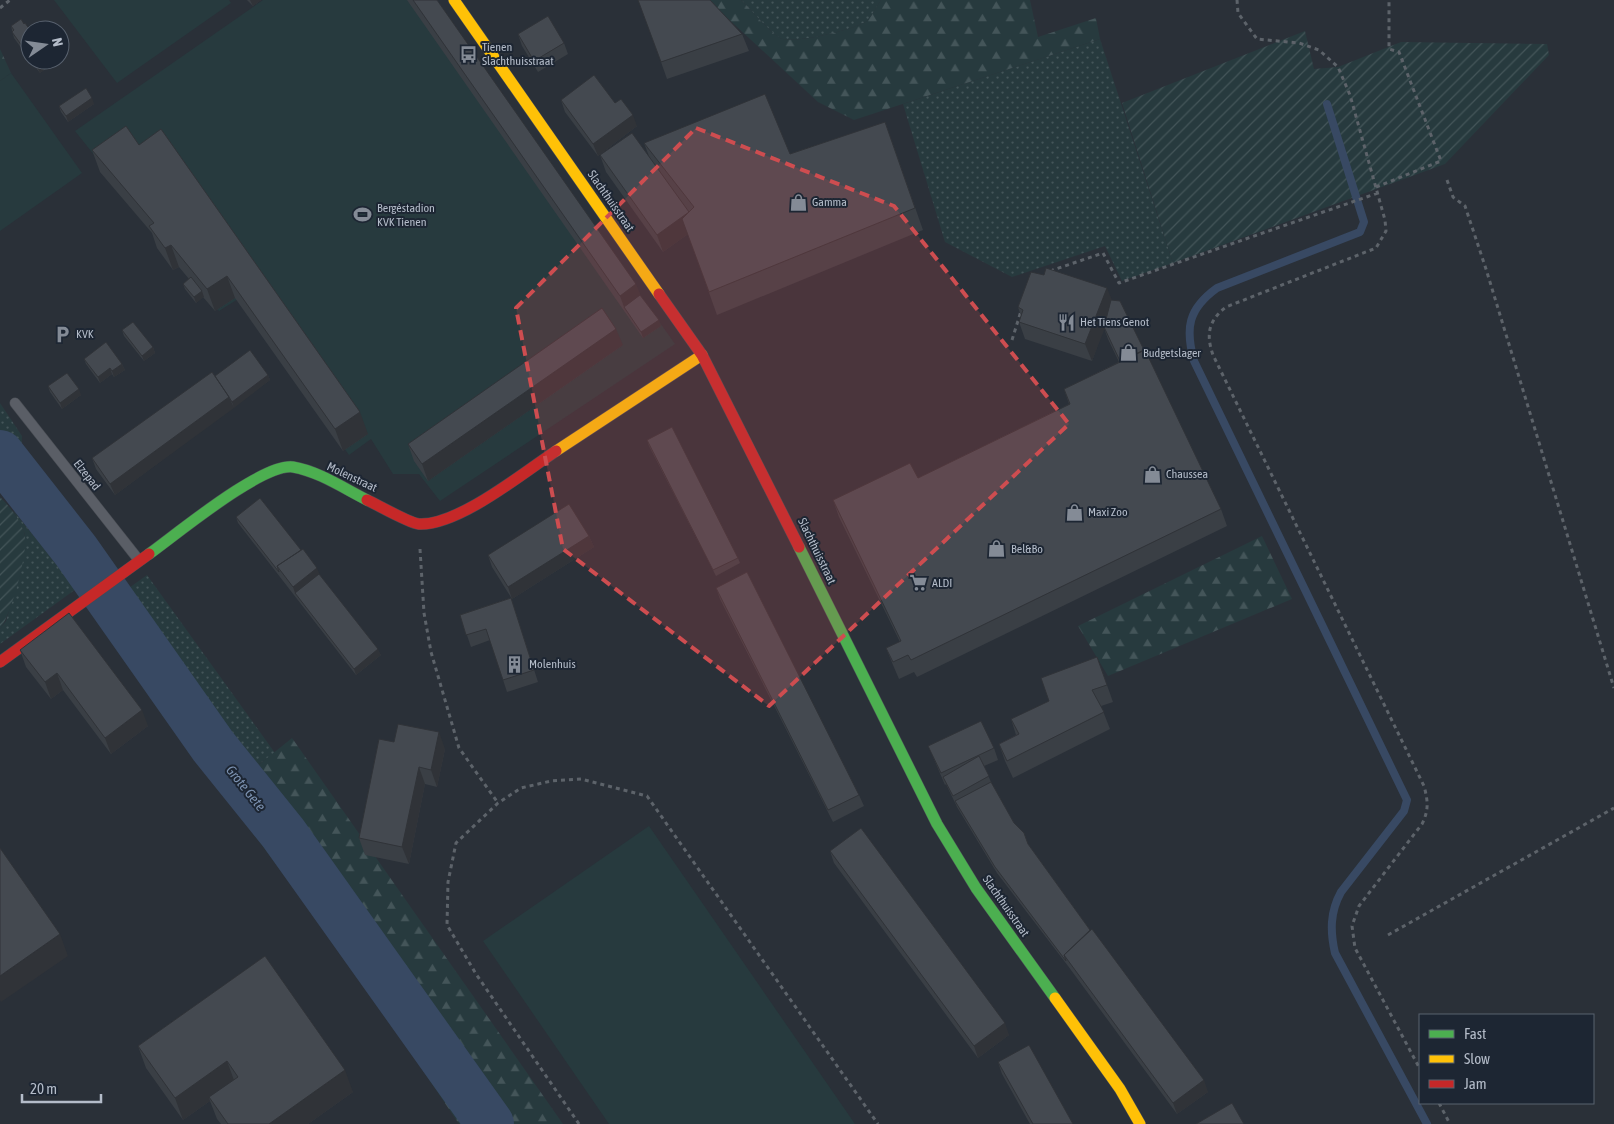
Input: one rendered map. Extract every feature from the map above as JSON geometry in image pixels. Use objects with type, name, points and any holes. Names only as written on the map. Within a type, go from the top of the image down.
[{"type":"street","name":"Slachthuisstraat","points":[[454,0],[702,355],[937,824],[976,888],[1120,1089],[1140,1124]]},
{"type":"street","points":[[418,524],[445,521],[465,511],[702,355]]},
{"type":"street","name":"Molenstraat","points":[[0,662],[237,490],[274,470],[292,467],[311,473],[418,524]]},
{"type":"lane","name":"Elzepad","points":[[15,403],[140,562]]},
{"type":"path","points":[[0,8],[10,0]]},
{"type":"path","points":[[1237,0],[1238,13],[1257,40],[1299,44],[1319,50],[1338,67],[1350,95],[1378,193],[1386,231],[1376,248],[1226,307],[1212,321],[1208,329],[1208,337],[1213,355],[1424,786],[1428,808],[1422,824],[1359,906],[1352,926],[1354,948],[1419,1067]]},
{"type":"path","points":[[1376,187],[1441,161],[1400,52],[1389,49],[1389,0]]},
{"type":"path","points":[[1447,180],[1454,197],[1465,206],[1477,242],[1614,688]]},
{"type":"path","points":[[1049,280],[1053,270],[1103,253],[1119,283],[1378,193]]},
{"type":"path","points":[[1012,340],[1024,303]]},
{"type":"path","points":[[418,524],[424,613],[431,652],[444,700],[459,748],[498,803]]},
{"type":"path","points":[[579,1124],[476,974],[447,925],[448,882],[456,843],[498,803],[521,788],[551,781],[581,779],[647,796],[878,1124]]},
{"type":"path","points":[[1388,935],[1614,808]]},
{"type":"path","points":[[1440,1104],[1450,1124]]},
{"type":"highlighted area","points":[[696,128],[894,206],[1069,424],[769,706],[563,549],[516,308]]},
{"type":"green space","points":[[54,0],[229,0],[231,3],[117,83]]},
{"type":"green space","name":"Bergéstadion KVK Tienen","points":[[263,0],[432,0],[675,344],[440,501],[419,474],[393,474],[371,439],[349,455],[238,299],[219,311],[75,131]]},
{"type":"green space","points":[[708,0],[741,0],[770,31],[780,38],[787,40],[825,35],[862,24],[868,20],[881,0],[1030,0],[1038,37],[1096,18],[1100,39],[854,120],[818,102]]},
{"type":"green space","points":[[741,0],[881,0],[868,20],[862,24],[825,35],[787,40],[780,38],[770,31]]},
{"type":"green space","points":[[1305,31],[1314,69],[1338,67],[1401,42],[1547,44],[1549,55],[1445,164],[1173,263],[1122,103]]},
{"type":"green space","points":[[1100,39],[1173,263],[1122,281],[1105,246],[1012,277],[945,242],[903,104]]},
{"type":"green space","points":[[0,49],[11,73],[0,81]]},
{"type":"green space","points":[[11,73],[82,173],[0,231],[0,81]]},
{"type":"green space","points":[[0,403],[22,436],[21,459],[0,436]]},
{"type":"green space","points":[[0,497],[20,522],[25,540],[22,566],[14,597],[0,629]]},
{"type":"green space","points":[[13,510],[76,589],[0,644],[0,629],[6,621],[20,574],[25,534]]},
{"type":"green space","points":[[1262,536],[1292,599],[1108,676],[1078,626]]},
{"type":"green space","points":[[147,575],[275,753],[256,766],[263,777],[255,784],[119,595]]},
{"type":"green space","points":[[292,738],[563,1124],[459,1124],[362,980],[227,798],[263,778],[256,767]]},
{"type":"green space","points":[[649,826],[855,1124],[609,1124],[483,941]]},
{"type":"building","points":[[413,0],[437,0],[636,284],[620,296]]},
{"type":"building","points":[[638,0],[710,0],[742,34],[661,62]]},
{"type":"building","points":[[548,16],[564,43],[534,61],[518,34]]},
{"type":"building","points":[[21,19],[20,43],[12,32],[14,30],[11,26]]},
{"type":"building","points":[[594,75],[615,103],[621,99],[633,115],[593,144],[561,100]]},
{"type":"building","points":[[86,88],[92,98],[66,116],[59,106]]},
{"type":"building","name":"Gamma","points":[[765,94],[790,154],[885,122],[915,208],[709,292],[682,219],[694,207],[644,143]]},
{"type":"building","points":[[126,126],[139,145],[161,129],[360,412],[335,429],[227,276],[207,289],[171,245],[165,248],[149,226],[154,223],[92,150]]},
{"type":"building","points":[[632,133],[689,212],[657,235],[600,155]]},
{"type":"building","name":"Het Tiens Genot","points":[[1046,268],[1107,288],[1085,344],[1019,322],[1023,310],[1018,307],[1031,272],[1044,275]]},
{"type":"building","points":[[191,277],[202,291],[194,297],[183,284]]},
{"type":"building","points":[[640,295],[659,320],[641,332],[624,307]]},
{"type":"building","name":"Budgetslager","points":[[1111,300],[1120,301],[1144,350],[1120,361],[1104,327]]},
{"type":"building","points":[[602,308],[616,329],[422,464],[408,444]]},
{"type":"building","points":[[133,322],[153,347],[142,356],[122,330]]},
{"type":"building","points":[[106,342],[122,364],[112,371],[110,368],[98,377],[84,359]]},
{"type":"building","points":[[250,350],[268,375],[232,402],[215,376]]},
{"type":"building","points":[[1145,350],[1221,509],[911,660],[908,655],[893,662],[886,648],[901,641],[833,500],[910,463],[918,478],[1070,404],[1064,389]]},
{"type":"building","points":[[212,372],[229,397],[110,484],[92,458]]},
{"type":"building","points":[[67,373],[79,389],[60,403],[48,386]]},
{"type":"building","points":[[672,427],[738,558],[713,570],[647,440]]},
{"type":"building","points":[[260,498],[301,550],[277,566],[279,572],[236,517]]},
{"type":"building","points":[[569,504],[589,536],[508,587],[488,555]]},
{"type":"building","points":[[303,549],[317,568],[293,587],[277,566]]},
{"type":"building","points":[[747,572],[859,795],[828,810],[716,588]]},
{"type":"building","points":[[319,574],[378,649],[354,669],[295,593]]},
{"type":"building","name":"Molenhuis","points":[[511,598],[534,670],[503,680],[486,629],[466,635],[460,615]]},
{"type":"building","points":[[69,613],[142,710],[105,738],[57,673],[45,682],[20,650]]},
{"type":"building","points":[[1097,657],[1107,685],[1092,690],[1104,712],[1007,761],[999,744],[1019,734],[1011,719],[1049,701],[1041,678]]},
{"type":"building","points":[[981,721],[994,748],[941,773],[928,746]]},
{"type":"building","points":[[398,724],[439,732],[431,770],[419,767],[402,847],[359,838],[379,739],[394,742]]},
{"type":"building","points":[[979,756],[989,776],[953,796],[943,777]]},
{"type":"building","points":[[991,782],[1014,823],[1024,833],[1028,844],[1090,930],[1064,955],[1066,961],[995,867],[955,801]]},
{"type":"building","points":[[861,828],[1005,1023],[974,1046],[830,851]]},
{"type":"building","points":[[0,848],[60,934],[0,976]]},
{"type":"building","points":[[1092,929],[1204,1080],[1173,1103],[1064,955]]},
{"type":"building","points":[[265,956],[345,1070],[269,1124],[228,1124],[209,1097],[238,1077],[227,1061],[175,1098],[138,1046]]},
{"type":"building","points":[[1029,1045],[1073,1124],[1033,1124],[998,1062]]},
{"type":"building","points":[[1232,1103],[1244,1124],[1196,1124]]},
{"type":"waterway","points":[[1327,104],[1364,222],[1360,232],[1217,288],[1207,296],[1195,312],[1191,320],[1190,339],[1194,361],[1407,800],[1404,811],[1337,899],[1333,914],[1332,937],[1335,953],[1427,1124]]},
{"type":"waterway","name":"Grote Gete","points":[[0,454],[76,551],[213,746],[283,833],[490,1124]]},
{"type":"traffic: fast","points":[[149,554],[241,487],[279,469],[293,467],[312,472],[367,500]]},
{"type":"traffic: fast","points":[[799,547],[937,824],[976,888],[1055,998]]},
{"type":"traffic: slow","points":[[454,0],[659,294]]},
{"type":"traffic: slow","points":[[556,451],[702,355]]},
{"type":"traffic: slow","points":[[1055,998],[1120,1089],[1140,1124]]},
{"type":"traffic: jam","points":[[659,294],[702,355],[799,547]]},
{"type":"traffic: jam","points":[[367,500],[414,523],[435,522],[452,517],[490,497],[556,451]]},
{"type":"traffic: jam","points":[[0,662],[149,554]]},
{"type":"place","name":"Tienen Slachthuisstraat","points":[[468,54]]},
{"type":"place","name":"Gamma","points":[[798,202]]},
{"type":"place","name":"Bergéstadion KVK Tienen","points":[[363,215]]},
{"type":"place","name":"Het Tiens Genot","points":[[1066,322]]},
{"type":"place","name":"KVK","points":[[62,334]]},
{"type":"place","name":"Budgetslager","points":[[1129,353]]},
{"type":"place","name":"Chaussea","points":[[1152,474]]},
{"type":"place","name":"Maxi Zoo","points":[[1074,512]]},
{"type":"place","name":"Bel&Bo","points":[[997,549]]},
{"type":"place","name":"ALDI","points":[[918,583]]},
{"type":"place","name":"Molenhuis","points":[[515,664]]}]
